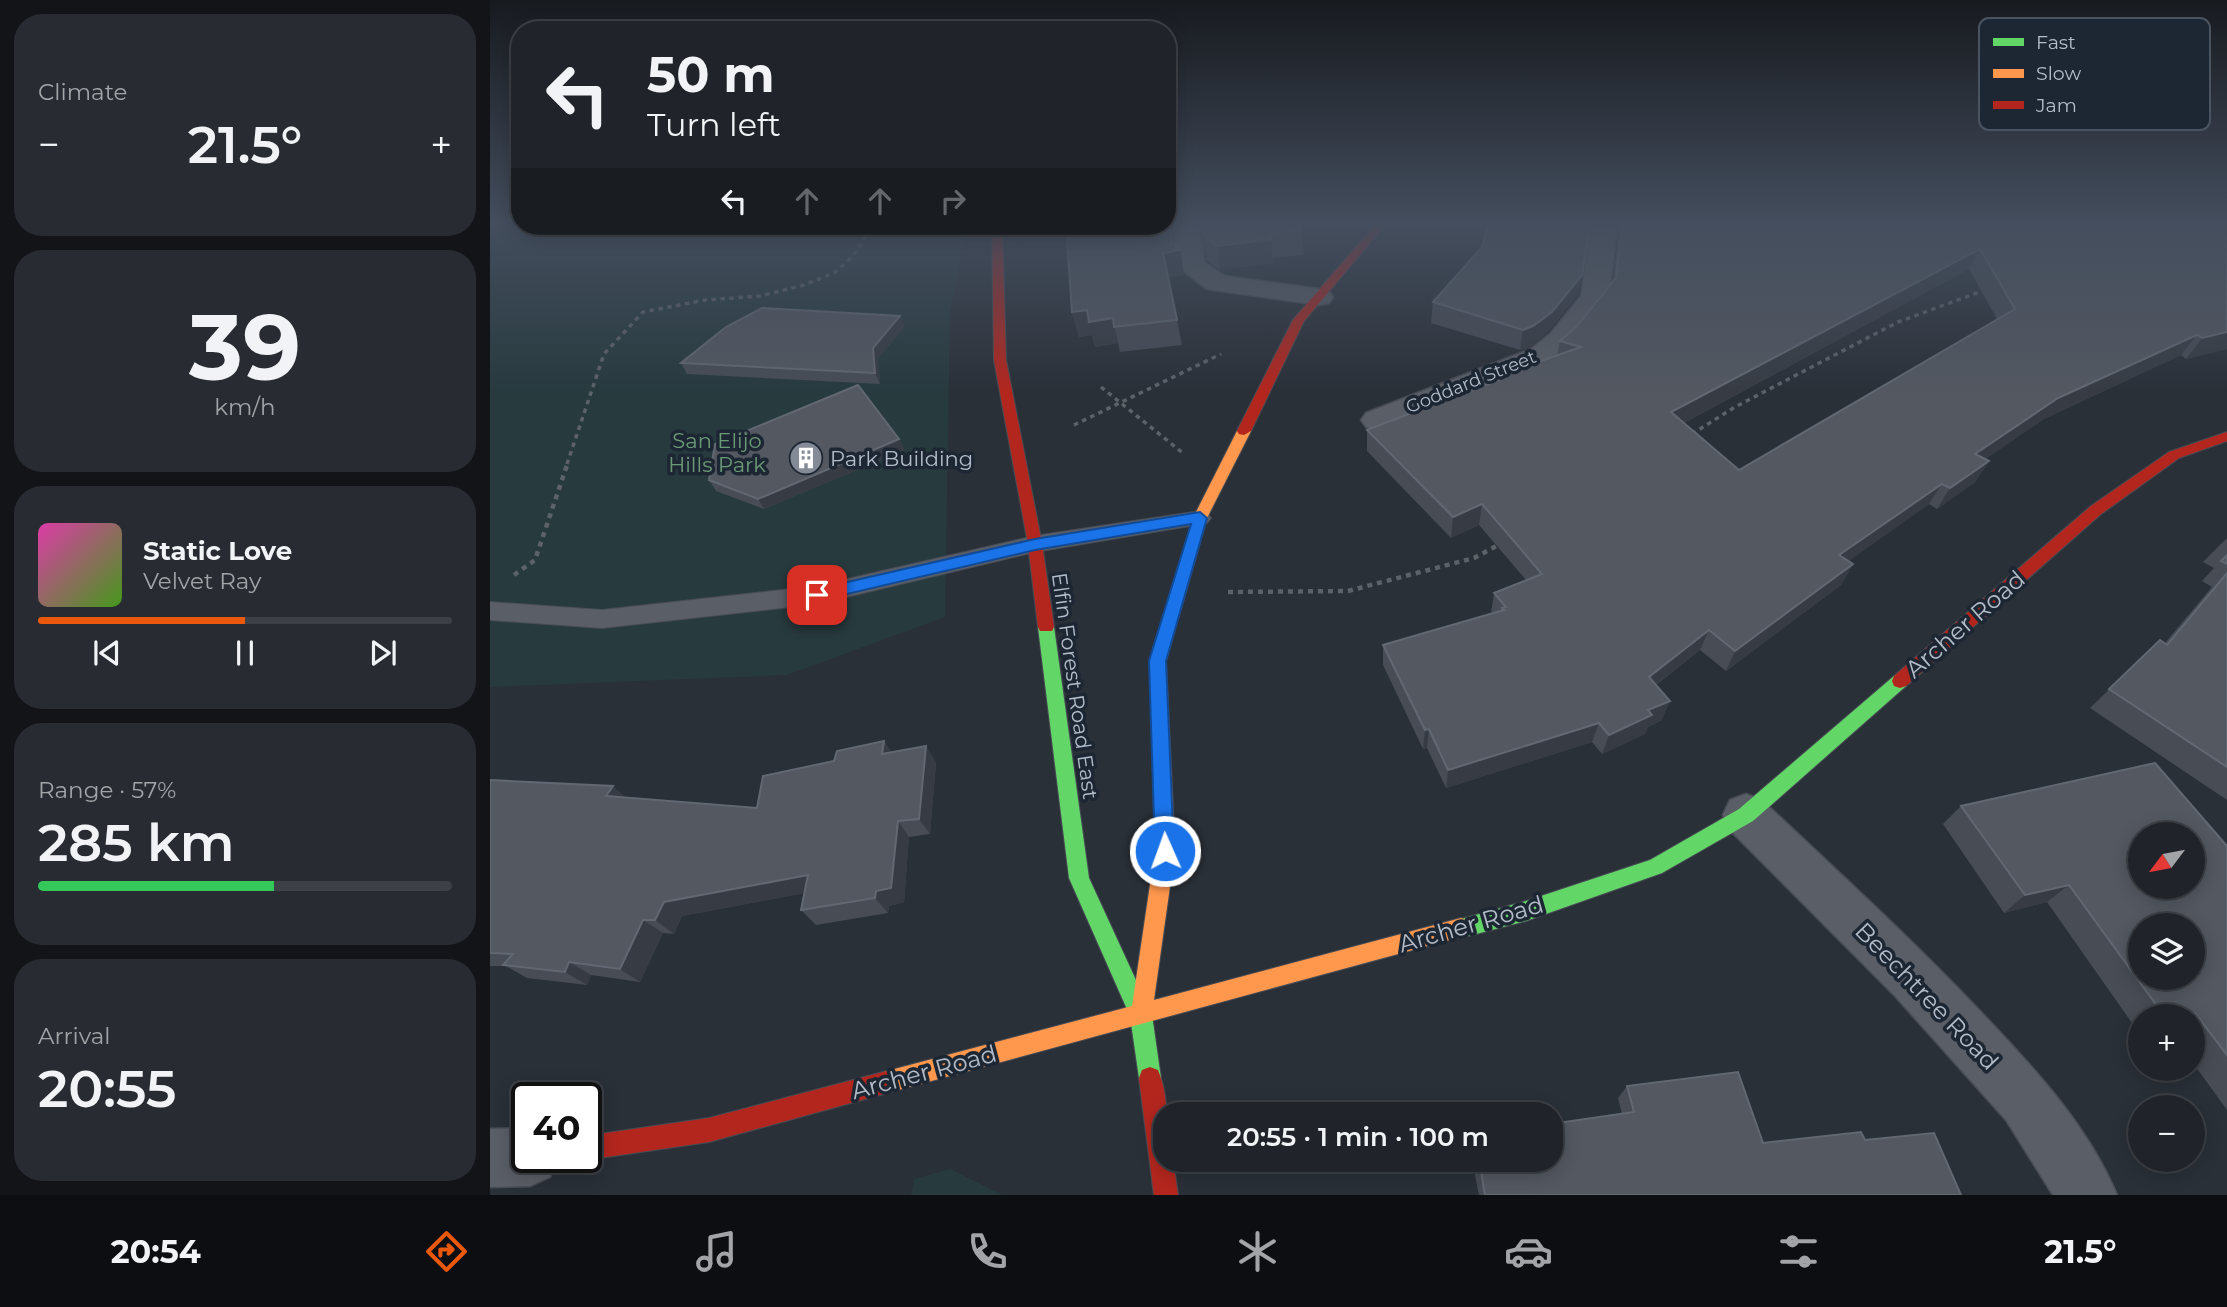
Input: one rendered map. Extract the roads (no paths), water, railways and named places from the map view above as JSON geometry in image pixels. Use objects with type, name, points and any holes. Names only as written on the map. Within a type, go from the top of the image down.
[{"type":"street","name":"Elfin Forest Road East","points":[[998,281],[1000,360],[1035,544],[1079,878],[1141,1015]]},
{"type":"street","points":[[1214,281],[1319,297]]},
{"type":"street","points":[[1166,1195],[1141,1015],[1165,851],[1158,661],[1200,518],[1298,320],[1333,281]]},
{"type":"street","name":"Goddard Street","points":[[1377,419],[1542,355],[1560,340],[1595,297],[1597,281]]},
{"type":"street","name":"Archer Road","points":[[602,1146],[709,1130],[1525,911],[1655,867],[1746,815],[2096,510],[2174,455],[2227,436]]},
{"type":"street","name":"Beechtree Road","points":[[1746,815],[1913,978],[2026,1100],[2087,1195]]},
{"type":"street","points":[[490,1158],[511,1157]]},
{"type":"lane","points":[[490,611],[602,620],[817,595],[1035,544],[1200,518]]},
{"type":"place","name":"Park Building","points":[[806,458]]},
{"type":"park label","name":"San Elijo Hills Park","points":[[717,452]]}]
